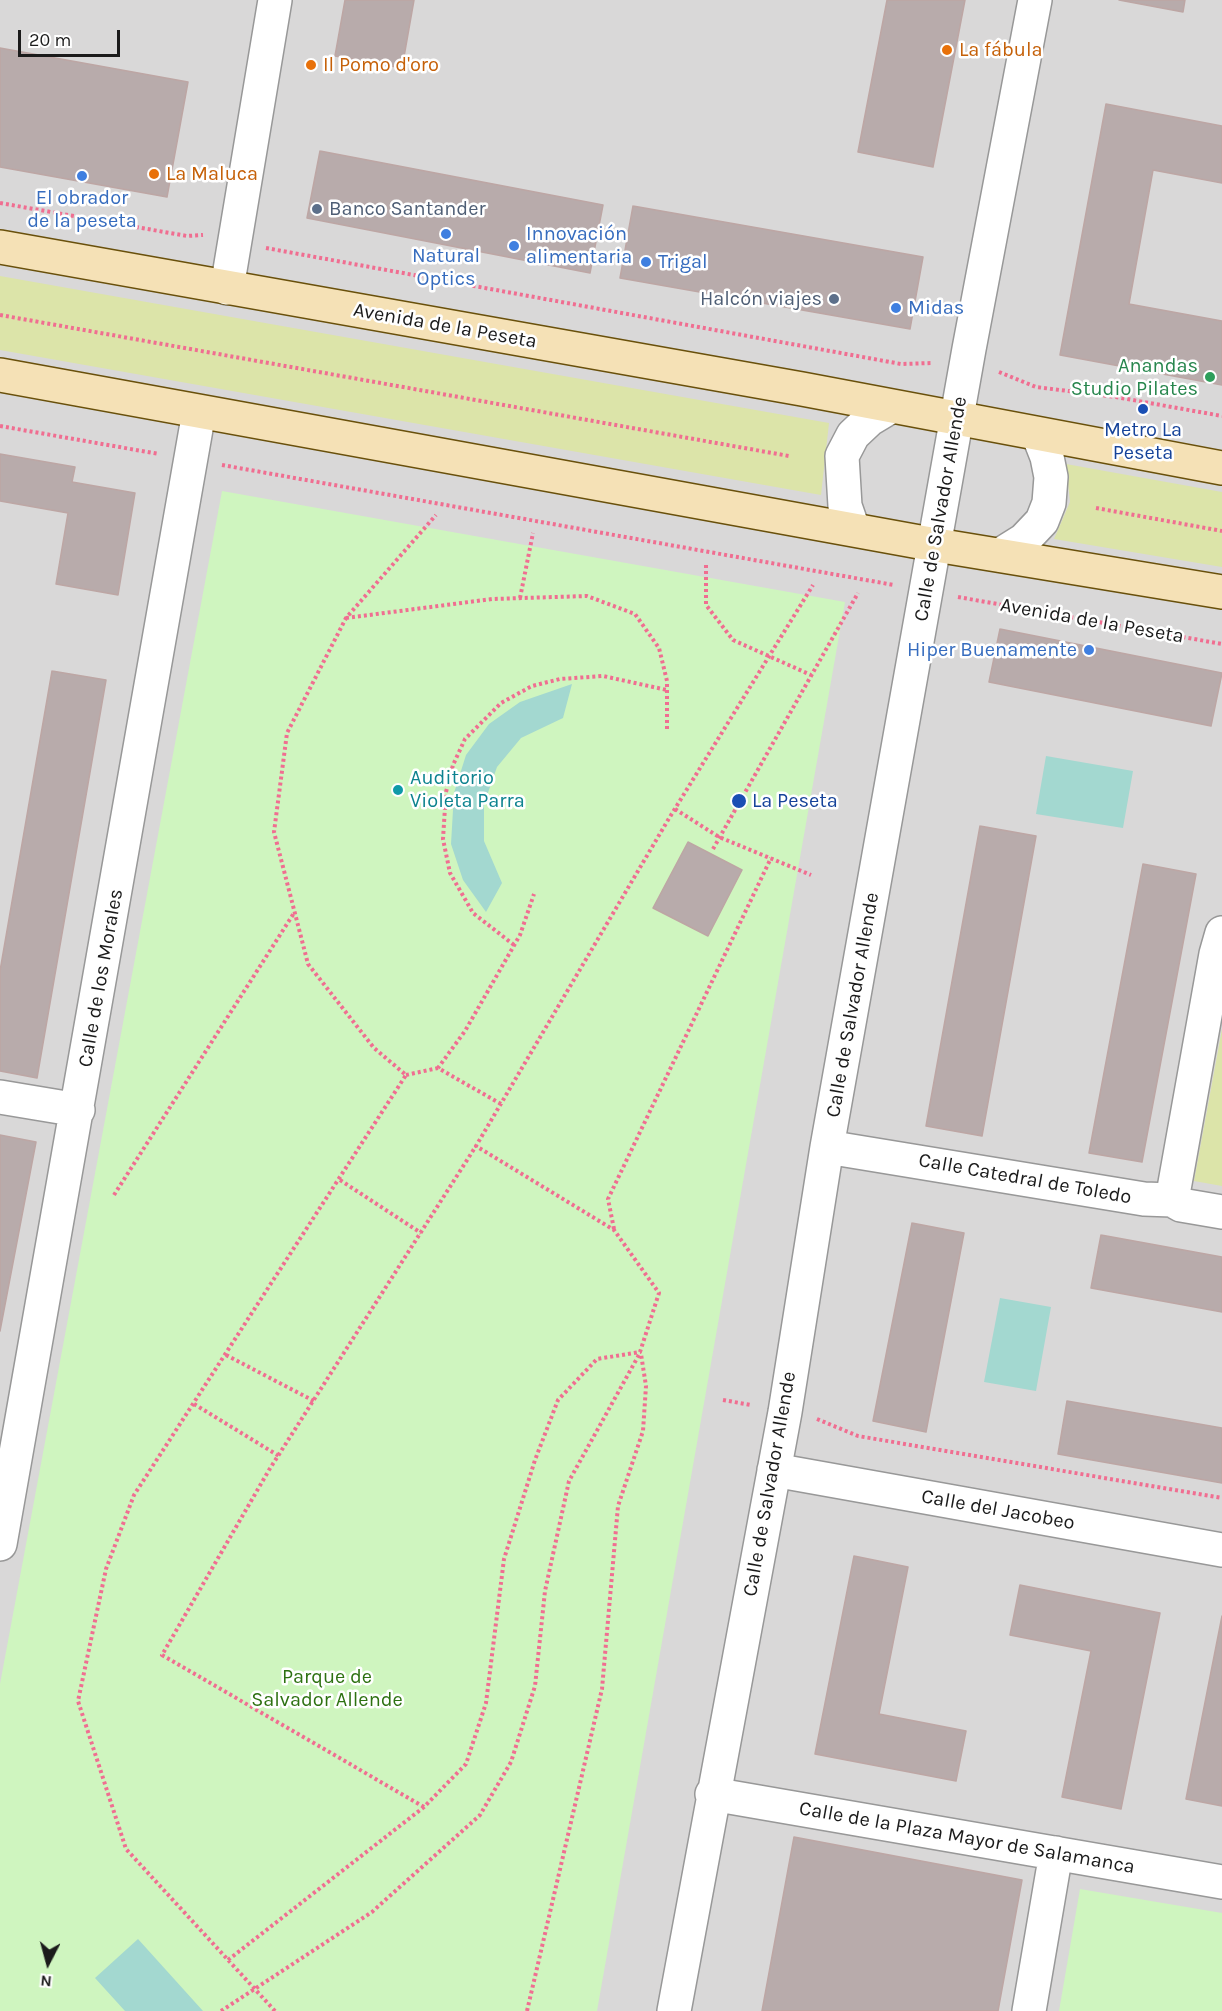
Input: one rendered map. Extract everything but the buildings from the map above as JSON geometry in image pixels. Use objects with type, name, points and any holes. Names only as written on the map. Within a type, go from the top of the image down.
[{"type":"street","points":[[227,288],[275,0]]},
{"type":"street","name":"Calle de Salvador Allende","points":[[674,2011],[712,1794],[785,1412],[827,1147],[1035,0]]},
{"type":"street","name":"Avenida de la Peseta","points":[[0,247],[958,418],[1222,468]]},
{"type":"street","points":[[0,375],[936,545],[1222,592]]},
{"type":"street","points":[[853,529],[845,506],[842,456],[853,435],[870,419],[890,406]]},
{"type":"street","name":"Calle de los Morales","points":[[0,1544],[199,412]]},
{"type":"street","points":[[1000,555],[1024,540],[1042,521],[1049,503],[1050,477],[1047,457],[1038,434]]},
{"type":"street","points":[[1172,1200],[1221,940]]},
{"type":"street","points":[[0,1097],[78,1110]]},
{"type":"street","name":"Calle Catedral de Toledo","points":[[827,1147],[1144,1199],[1172,1200],[1181,1205],[1222,1212]]},
{"type":"street","name":"Calle del Jacobeo","points":[[774,1470],[1222,1550]]},
{"type":"street","name":"Calle de la Plaza Mayor de Salamanca","points":[[712,1794],[1222,1882]]},
{"type":"street","points":[[1029,2011],[1056,1853]]},
{"type":"path","points":[[0,202],[187,236],[208,235]]},
{"type":"path","points":[[259,246],[901,364],[932,363]]},
{"type":"path","points":[[0,315],[789,456]]},
{"type":"path","points":[[997,371],[1035,387],[1116,396],[1222,416]]},
{"type":"path","points":[[0,426],[162,455]]},
{"type":"path","points":[[215,464],[891,585]]},
{"type":"path","points":[[1096,507],[1222,531]]},
{"type":"path","points":[[406,1075],[374,1048],[308,964],[274,832],[287,733],[346,618],[436,515]]},
{"type":"path","points":[[520,598],[533,533]]},
{"type":"path","points":[[706,565],[706,605],[733,640],[811,675]]},
{"type":"path","points":[[424,1807],[162,1655],[279,1456],[476,1146],[675,809],[813,585]]},
{"type":"path","points":[[713,849],[858,593]]},
{"type":"path","points":[[346,618],[520,598],[587,596],[635,614],[658,648],[667,690],[666,730]]},
{"type":"path","name":"Avenida de la Peseta","points":[[962,598],[1222,644]]},
{"type":"path","points":[[514,945],[472,913],[450,873],[443,839],[446,792],[453,765],[465,739],[501,703],[532,686],[560,679],[603,676],[667,690]]},
{"type":"path","points":[[675,809],[719,837],[811,875]]},
{"type":"path","points":[[614,1230],[608,1199],[771,858]]},
{"type":"path","points":[[275,2011],[126,1849],[78,1701],[106,1569],[134,1495],[406,1075],[438,1068],[465,1031],[514,945],[534,894]]},
{"type":"path","points":[[114,1195],[294,912]]},
{"type":"path","points":[[438,1068],[501,1104]]},
{"type":"path","points":[[221,2011],[372,1912],[480,1815],[511,1762],[536,1686],[546,1591],[569,1481],[640,1352],[659,1293],[614,1230],[476,1146]]},
{"type":"path","points":[[340,1180],[421,1233]]},
{"type":"path","points":[[228,1960],[424,1807],[466,1764],[486,1703],[504,1558],[535,1460],[558,1400],[597,1359],[640,1352]]},
{"type":"path","points":[[527,2011],[602,1689],[618,1506],[643,1431],[646,1386],[640,1352]]},
{"type":"path","points":[[226,1355],[314,1401]]},
{"type":"path","points":[[723,1400],[752,1405]]},
{"type":"path","points":[[194,1404],[279,1456]]},
{"type":"path","points":[[814,1418],[858,1436],[1222,1498]]},
{"type":"shaded area","points":[[0,0],[1222,0],[1222,2011],[0,2011]]},
{"type":"green space","points":[[0,276],[829,423],[821,495],[0,350]]},
{"type":"green space","points":[[1066,464],[1222,492],[1222,567],[1054,539],[1070,502]]},
{"type":"green space","name":"Parque de Salvador Allende","points":[[222,491],[845,602],[597,2011],[0,2011],[0,1684]]},
{"type":"green space","points":[[1222,1029],[1222,1186],[1194,1181]]},
{"type":"green space","points":[[1080,1889],[1222,1913],[1222,2011],[1059,2011]]},
{"type":"water","points":[[572,684],[563,718],[521,738],[497,767],[484,804],[484,841],[502,883],[486,912],[463,880],[451,844],[454,793],[466,755],[489,724],[520,702]]},
{"type":"water","points":[[1046,756],[1133,771],[1123,828],[1036,814]]},
{"type":"water","points":[[1000,1298],[1051,1307],[1036,1391],[984,1382]]},
{"type":"water","points":[[138,1939],[203,2011],[125,2011],[95,1978]]},
{"type":"place","name":"La fábula","points":[[947,50]]},
{"type":"place","name":"Il Pomo d'oro","points":[[311,65]]},
{"type":"place","name":"La Maluca","points":[[154,174]]},
{"type":"place","name":"El obrador de la peseta","points":[[82,176]]},
{"type":"place","name":"Banco Santander","points":[[317,209]]},
{"type":"place","name":"Natural Optics","points":[[446,234]]},
{"type":"place","name":"Innovación alimentaria","points":[[514,246]]},
{"type":"place","name":"Trigal","points":[[646,262]]},
{"type":"place","name":"Halcón viajes","points":[[834,299]]},
{"type":"place","name":"Midas","points":[[896,308]]},
{"type":"place","name":"Anandas Studio Pilates","points":[[1210,377]]},
{"type":"place","name":"Metro La Peseta","points":[[1143,409]]},
{"type":"place","name":"Hiper Buenamente","points":[[1089,650]]},
{"type":"place","name":"Auditorio Violeta Parra","points":[[398,790]]},
{"type":"place","name":"La Peseta","points":[[739,801]]}]
